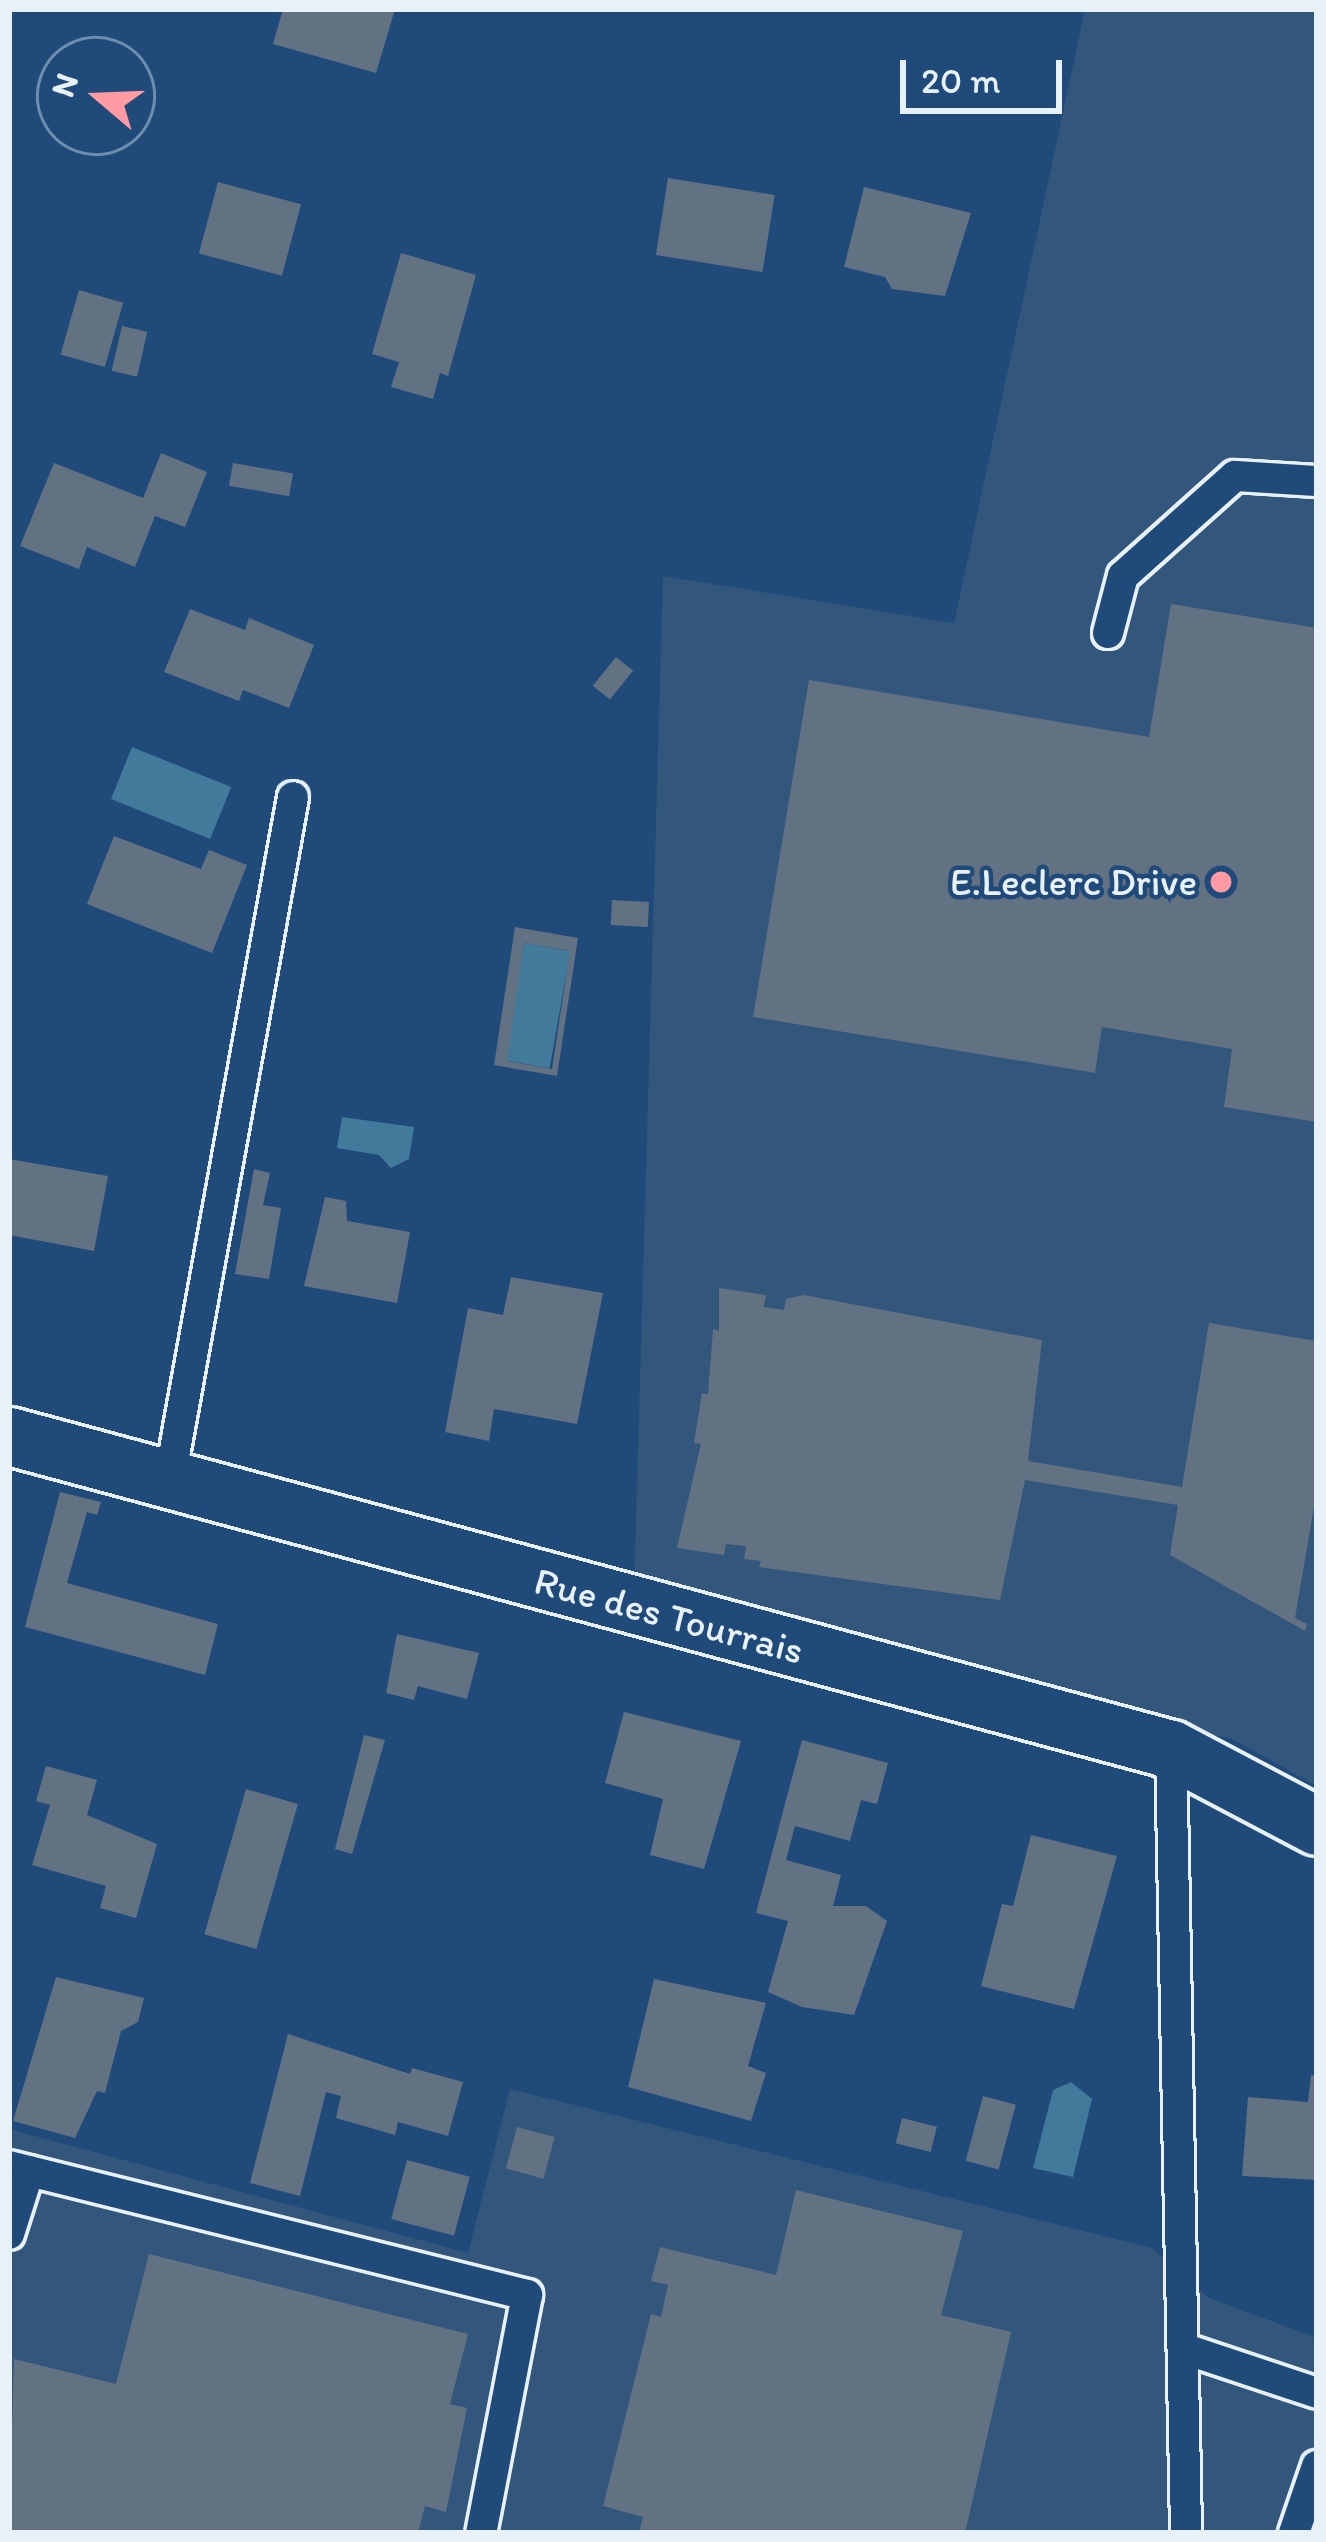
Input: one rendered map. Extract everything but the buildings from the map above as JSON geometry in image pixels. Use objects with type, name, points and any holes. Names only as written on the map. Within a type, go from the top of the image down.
[{"type":"street","name":"Rue des Tourrais","points":[[9,1436],[169,1483],[1171,1749],[1317,1826]]},
{"type":"lane","points":[[1108,633],[1123,575],[1235,476],[1317,482]]},
{"type":"lane","points":[[169,1483],[293,797]]},
{"type":"lane","points":[[1171,1749],[1186,2533]]},
{"type":"lane","points":[[9,2234],[19,2169],[527,2295],[481,2533]]},
{"type":"lane","points":[[1185,2348],[1317,2393]]},
{"type":"lane","points":[[1294,2533],[1317,2466]]},
{"type":"shaded area","points":[[1085,9],[1317,9],[1317,1786],[1232,1739],[998,1688],[634,1589],[663,576],[954,623]]},
{"type":"shaded area","points":[[132,747],[231,787],[210,839],[111,799]]},
{"type":"shaded area","points":[[524,943],[570,951],[550,1068],[503,1060]]},
{"type":"shaded area","points":[[342,1117],[414,1127],[409,1159],[391,1168],[379,1155],[337,1148]]},
{"type":"shaded area","points":[[1071,2082],[1092,2099],[1073,2177],[1033,2168],[1053,2090]]},
{"type":"shaded area","points":[[510,2089],[1152,2248],[1207,2297],[1317,2338],[1317,2533],[9,2533],[9,2129],[468,2253]]},
{"type":"place","name":"E.Leclerc Drive","points":[[1221,882]]}]
